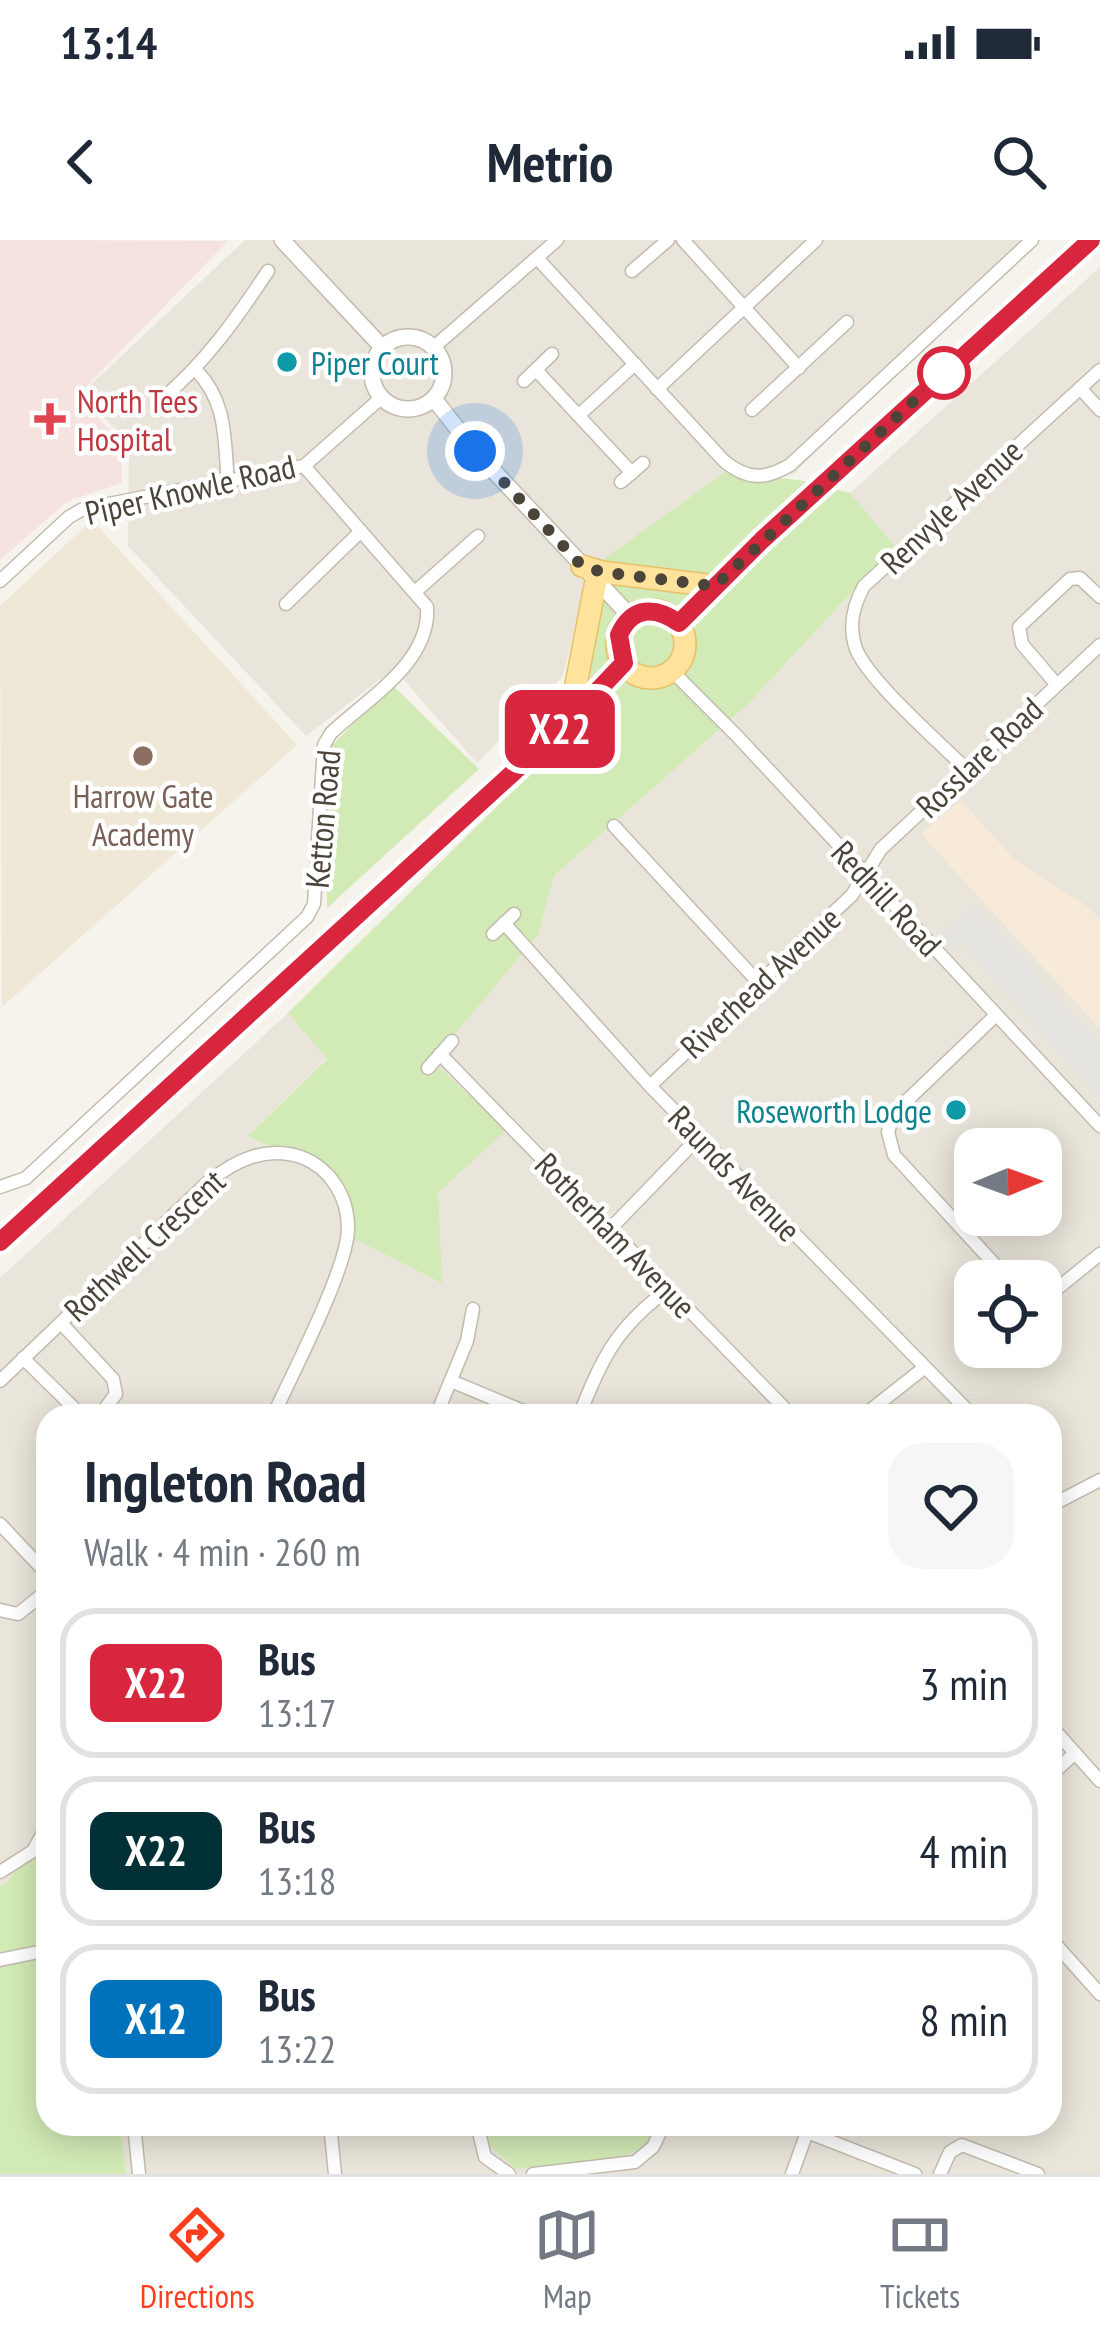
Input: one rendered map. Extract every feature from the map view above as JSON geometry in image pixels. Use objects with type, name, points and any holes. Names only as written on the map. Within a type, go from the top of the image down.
[{"type":"main road","points":[[679,623],[1091,240]]},
{"type":"main road","points":[[569,720],[589,573],[715,586]]},
{"type":"main road","points":[[651,610],[679,623],[686,645],[672,671],[643,677],[624,663],[619,635],[631,617],[651,610]]},
{"type":"main road","points":[[0,1242],[569,720],[624,663]]},
{"type":"street","points":[[282,240],[382,347]]},
{"type":"street","points":[[434,347],[557,240]]},
{"type":"street","points":[[632,272],[668,240]]},
{"type":"street","points":[[683,240],[800,368]]},
{"type":"street","points":[[657,389],[816,240]]},
{"type":"street","points":[[537,258],[738,472],[756,477],[773,475],[790,465],[1032,240]]},
{"type":"street","points":[[162,399],[196,370],[268,271]]},
{"type":"street","points":[[752,410],[847,322]]},
{"type":"street","points":[[406,337],[434,347],[445,375],[434,399],[410,410],[381,398],[371,373],[382,347],[406,337]]},
{"type":"street","points":[[524,381],[552,354]]},
{"type":"street","points":[[579,416],[635,364]]},
{"type":"street","points":[[196,370],[222,407],[228,483]]},
{"type":"street","points":[[536,370],[632,473]]},
{"type":"street","name":"Renvyle Avenue","points":[[965,768],[863,661],[853,631],[854,604],[864,586],[1100,370]]},
{"type":"street","points":[[1080,388],[1100,410]]},
{"type":"street","name":"Piper Knowle Road","points":[[0,581],[83,509],[304,466],[381,398]]},
{"type":"street","points":[[434,399],[475,451],[631,617]]},
{"type":"street","points":[[304,466],[415,592],[478,536]]},
{"type":"street","points":[[286,604],[361,531]]},
{"type":"street","points":[[1057,686],[1022,644],[1019,627],[1070,579],[1080,578],[1100,597]]},
{"type":"street","name":"Ketton Road","points":[[0,1187],[26,1178],[307,917],[317,887],[324,745],[331,733],[418,652],[429,629],[427,607],[415,592]]},
{"type":"street","name":"Rosslare Road","points":[[865,874],[881,849],[1100,645]]},
{"type":"street","name":"Redhill Road","points":[[672,671],[1100,1126]]},
{"type":"street","points":[[614,826],[758,981]]},
{"type":"street","name":"Riverhead Avenue","points":[[650,1086],[853,895],[865,874]]},
{"type":"street","name":"Raunds Avenue","points":[[493,934],[509,918],[650,1086],[961,1404]]},
{"type":"street","points":[[991,1260],[895,1154],[888,1132],[894,1113],[995,1016]]},
{"type":"street","points":[[428,1067],[452,1041]]},
{"type":"street","name":"Rotherham Avenue","points":[[440,1054],[780,1404]]},
{"type":"street","points":[[612,1226],[700,1136]]},
{"type":"street","name":"Rothwell Crescent","points":[[0,1381],[231,1164],[261,1153],[293,1155],[319,1165],[336,1184],[349,1231],[340,1267],[278,1404]]},
{"type":"street","points":[[1062,1285],[1100,1254]]},
{"type":"street","points":[[584,1404],[614,1339],[632,1316],[667,1290]]},
{"type":"street","points":[[441,1404],[467,1341],[473,1309]]},
{"type":"street","points":[[61,1323],[113,1379],[116,1394],[108,1404]]},
{"type":"street","points":[[23,1358],[70,1404]]},
{"type":"street","points":[[878,1404],[924,1368]]},
{"type":"street","points":[[451,1381],[506,1404]]},
{"type":"street","points":[[1062,1501],[1100,1480]]},
{"type":"street","points":[[2,1530],[36,1563]]},
{"type":"street","points":[[0,1610],[18,1614],[36,1600]]},
{"type":"street","points":[[1062,1738],[1100,1780]]},
{"type":"street","points":[[1062,1765],[1075,1753]]},
{"type":"street","points":[[0,1872],[36,1845]]},
{"type":"street","points":[[1062,1951],[1100,1994]]},
{"type":"street","points":[[0,1960],[36,1952]]},
{"type":"street","points":[[135,2136],[140,2174]]},
{"type":"street","points":[[331,2136],[335,2174]]},
{"type":"street","points":[[480,2136],[485,2157],[509,2174]]},
{"type":"street","points":[[533,2174],[634,2162],[645,2156],[657,2136]]},
{"type":"street","points":[[792,2174],[805,2136]]},
{"type":"street","points":[[827,2136],[915,2174]]},
{"type":"street","points":[[940,2174],[950,2152],[962,2145],[1038,2174]]},
{"type":"shaded area","name":"North Tees Hospital","points":[[0,240],[228,241],[78,395],[121,443],[122,483],[68,501],[0,560]]},
{"type":"shaded area","points":[[245,240],[1027,240],[794,474],[724,479],[587,576],[563,676],[477,763],[394,669],[306,736],[128,546],[129,443],[81,394]]},
{"type":"shaded area","points":[[1100,267],[1100,2174],[126,2174],[121,2136],[1062,2136],[1062,1404],[36,1404],[36,1839],[0,1886],[0,1278],[288,1013],[327,1058],[249,1135],[431,1061],[538,935],[554,876],[749,703],[895,546],[850,493]]},
{"type":"shaded area","name":"Harrow Gate Academy","points":[[92,520],[297,745],[2,1007],[0,606]]},
{"type":"shaded area","points":[[961,800],[1013,858],[1090,908],[1100,920],[1100,1029],[921,834]]},
{"type":"shaded area","points":[[975,905],[1100,1045],[1100,1099],[961,944],[954,954],[938,936]]},
{"type":"green space","points":[[724,473],[799,480],[850,493],[895,546],[749,703],[554,876],[538,935],[432,1061],[506,1130],[438,1193],[442,1283],[349,1236],[337,1178],[248,1136],[327,1059],[288,1013],[553,751],[587,571]]},
{"type":"green space","points":[[391,684],[479,769],[327,908],[326,752]]},
{"type":"green space","points":[[36,1839],[36,2136],[121,2136],[126,2174],[0,2174],[0,1886]]},
{"type":"green space","points":[[488,2136],[651,2136],[648,2144],[623,2158],[516,2169],[491,2147]]},
{"type":"bus line","name":"X22","points":[[0,1242],[564,726],[624,663],[619,635],[631,617],[651,610],[679,623],[762,540],[1091,240]]},
{"type":"place","name":"Piper Court","points":[[287,362]]},
{"type":"place","name":"North Tees Hospital","points":[[50,419]]},
{"type":"place","name":"Harrow Gate Academy","points":[[143,756]]},
{"type":"place","name":"Roseworth Lodge","points":[[956,1110]]},
{"type":"route","points":[[475,451],[582,566],[715,586],[944,373]]}]
